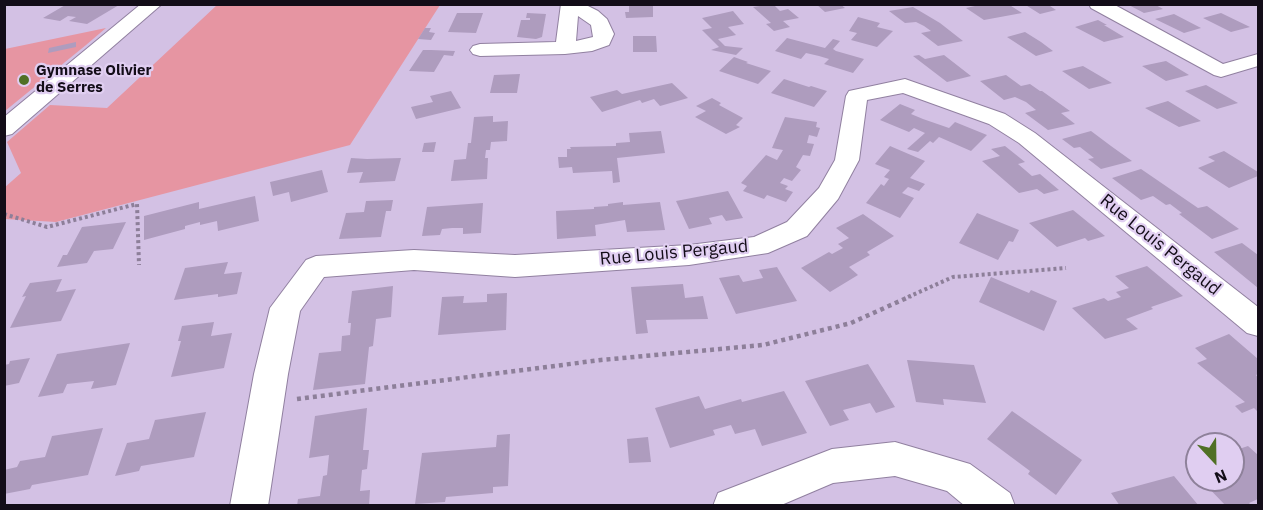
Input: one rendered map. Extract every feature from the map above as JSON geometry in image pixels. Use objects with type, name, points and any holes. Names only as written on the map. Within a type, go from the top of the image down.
[{"type":"street","points":[[4,129],[153,4]]},
{"type":"street","points":[[1098,4],[1221,71],[1258,60]]},
{"type":"street","points":[[480,50],[565,48],[592,45],[602,41],[604,34],[600,23],[591,15],[570,5],[565,48]]},
{"type":"street","name":"Rue Louis Pergaud","points":[[249,506],[285,308],[316,267],[414,260],[515,266],[689,255],[758,246],[797,229],[830,193],[846,160],[857,96],[905,86],[997,119],[1028,138],[1258,324]]},
{"type":"street","points":[[732,506],[832,466],[895,459],[957,476],[996,506]]},
{"type":"path","points":[[4,214],[47,227],[137,204],[138,265]]},
{"type":"path","points":[[266,404],[590,361],[763,345],[851,323],[953,277],[1066,268]]},
{"type":"shaded area","points":[[217,5],[440,5],[350,145],[56,222],[5,219],[4,188],[21,173],[7,142],[50,105],[107,108]]},
{"type":"shaded area","name":"Gymnase Olivier de Serres","points":[[106,28],[86,45],[5,111],[5,49]]},
{"type":"building","points":[[67,4],[119,5],[87,24],[69,21],[76,17],[68,16],[60,21],[43,18]]},
{"type":"building","points":[[629,4],[653,4],[653,17],[626,18],[625,12],[629,12]]},
{"type":"building","points":[[773,4],[780,11],[788,9],[799,18],[783,21],[790,27],[774,31],[766,24],[771,23],[753,7]]},
{"type":"building","points":[[816,4],[840,4],[845,8],[825,12]]},
{"type":"building","points":[[984,4],[1008,4],[1022,13],[984,20],[966,8]]},
{"type":"building","points":[[1024,4],[1047,4],[1056,10],[1040,14]]},
{"type":"building","points":[[1127,4],[1154,4],[1163,9],[1144,13]]},
{"type":"building","points":[[913,7],[940,23],[963,41],[938,46],[921,33],[931,31],[924,26],[916,22],[905,23],[889,11]]},
{"type":"building","points":[[733,11],[744,24],[728,27],[736,35],[718,39],[725,46],[743,48],[736,55],[711,50],[719,47],[702,30],[712,28],[702,18]]},
{"type":"building","points":[[457,13],[483,13],[476,33],[448,32]]},
{"type":"building","points":[[527,13],[546,14],[542,37],[536,39],[517,37],[521,20],[530,20],[526,18]]},
{"type":"building","points":[[1221,13],[1250,27],[1231,32],[1203,18]]},
{"type":"building","points":[[1174,14],[1201,28],[1184,33],[1155,19]]},
{"type":"building","points":[[858,17],[880,23],[877,27],[893,31],[877,47],[851,40],[857,33],[849,31]]},
{"type":"building","points":[[1098,20],[1124,37],[1104,42],[1075,27]]},
{"type":"building","points":[[425,28],[431,28],[429,32],[435,33],[431,40],[418,39]]},
{"type":"building","points":[[1025,32],[1053,51],[1036,56],[1007,37]]},
{"type":"building","points":[[633,36],[656,36],[657,52],[633,52]]},
{"type":"building","points":[[787,38],[825,48],[833,39],[840,41],[833,49],[836,51],[864,59],[853,73],[824,64],[829,59],[819,56],[806,53],[801,59],[775,51]]},
{"type":"building","points":[[76,42],[76,47],[48,53],[49,48]]},
{"type":"building","points":[[423,50],[455,51],[453,56],[444,55],[434,72],[409,71]]},
{"type":"building","points":[[919,55],[925,59],[944,55],[971,76],[947,82],[913,56]]},
{"type":"building","points":[[734,57],[771,71],[758,84],[719,71]]},
{"type":"building","points":[[1166,61],[1189,75],[1166,81],[1142,66]]},
{"type":"building","points":[[1083,66],[1112,83],[1089,89],[1062,71]]},
{"type":"building","points":[[520,74],[517,93],[490,93],[494,75]]},
{"type":"building","points":[[1006,75],[1021,86],[1030,84],[1042,91],[1070,111],[1061,113],[1075,124],[1048,130],[1025,113],[1036,110],[1026,102],[1015,97],[1004,100],[980,81]]},
{"type":"building","points":[[784,79],[827,91],[814,107],[771,93]]},
{"type":"building","points":[[672,83],[688,98],[660,106],[654,99],[642,103],[640,100],[602,112],[590,97],[617,90],[622,94]]},
{"type":"building","points":[[1206,85],[1238,103],[1217,109],[1185,91]]},
{"type":"building","points":[[451,91],[461,108],[416,119],[411,107],[433,102],[430,96]]},
{"type":"building","points":[[712,98],[721,103],[719,105],[743,118],[736,125],[740,127],[726,134],[695,117],[706,111],[696,106]]},
{"type":"building","points":[[1168,101],[1201,121],[1179,127],[1145,108]]},
{"type":"building","points":[[900,104],[915,110],[911,114],[923,119],[949,128],[955,122],[987,135],[971,151],[939,137],[933,143],[930,141],[918,152],[907,149],[925,133],[914,128],[909,132],[880,120]]},
{"type":"building","points":[[493,116],[493,122],[508,121],[507,141],[491,142],[490,150],[486,150],[487,179],[451,181],[454,160],[466,159],[468,143],[471,143],[474,117]]},
{"type":"building","points":[[785,117],[817,122],[816,127],[820,128],[817,137],[809,135],[807,143],[814,144],[810,156],[803,155],[796,167],[801,170],[792,181],[784,178],[780,183],[788,186],[785,189],[793,192],[786,202],[767,195],[764,199],[743,191],[747,186],[741,183],[766,155],[777,160],[783,150],[772,148]]},
{"type":"building","points":[[661,131],[665,153],[617,158],[620,182],[613,183],[612,171],[573,173],[572,167],[559,168],[558,157],[567,157],[567,149],[571,149],[570,147],[616,146],[616,143],[630,142],[629,133]]},
{"type":"building","points":[[1091,131],[1132,161],[1101,169],[1088,159],[1094,158],[1080,147],[1074,148],[1062,139]]},
{"type":"building","points":[[436,142],[434,152],[422,152],[424,143]]},
{"type":"building","points":[[890,146],[925,161],[910,178],[925,184],[919,191],[908,187],[902,193],[914,198],[900,218],[866,203],[881,184],[884,186],[889,179],[884,177],[890,170],[875,164]]},
{"type":"building","points":[[1005,146],[1025,162],[1018,164],[1032,176],[1040,174],[1059,190],[1044,194],[1037,189],[1019,193],[982,161],[1000,156],[991,149]]},
{"type":"building","points":[[1224,151],[1258,172],[1258,176],[1229,188],[1198,168],[1215,161],[1208,157]]},
{"type":"building","points":[[351,158],[401,158],[395,181],[359,183],[363,172],[347,173]]},
{"type":"building","points":[[1141,169],[1198,208],[1207,206],[1239,229],[1212,239],[1179,214],[1182,213],[1170,204],[1166,205],[1153,196],[1141,200],[1112,178]]},
{"type":"building","points":[[322,170],[328,192],[291,202],[289,192],[273,196],[270,182]]},
{"type":"building","points":[[728,191],[743,218],[726,221],[722,215],[709,218],[712,224],[689,229],[676,201]]},
{"type":"building","points":[[255,196],[259,221],[218,231],[217,221],[200,225],[200,222],[185,226],[185,229],[144,240],[144,216],[199,202],[199,209]]},
{"type":"building","points":[[393,200],[391,211],[386,211],[381,237],[339,239],[346,213],[364,212],[366,201]]},
{"type":"building","points":[[623,202],[623,205],[660,202],[665,230],[627,232],[625,220],[595,225],[596,236],[557,239],[556,211],[594,209],[594,207]]},
{"type":"building","points":[[483,203],[481,233],[463,234],[463,228],[452,228],[442,229],[440,235],[422,236],[427,207]]},
{"type":"building","points":[[1073,210],[1105,236],[1088,241],[1085,238],[1057,247],[1029,223]]},
{"type":"building","points":[[977,213],[1019,230],[1013,242],[1009,241],[998,260],[959,243]]},
{"type":"building","points":[[863,214],[894,236],[867,252],[870,255],[849,267],[858,275],[830,292],[801,268],[829,252],[832,254],[843,248],[838,244],[849,238],[836,228]]},
{"type":"building","points":[[126,222],[113,249],[94,251],[87,263],[57,267],[63,255],[67,255],[82,227]]},
{"type":"building","points":[[1242,243],[1258,255],[1258,288],[1214,252]]},
{"type":"building","points":[[228,262],[224,274],[242,272],[237,294],[218,297],[218,294],[174,300],[185,268]]},
{"type":"building","points":[[1147,266],[1183,296],[1126,319],[1138,329],[1105,339],[1072,308],[1104,298],[1108,301],[1121,297],[1116,292],[1129,288],[1115,276]]},
{"type":"building","points":[[777,267],[797,301],[736,314],[719,278],[739,275],[743,282],[763,278],[759,270]]},
{"type":"building","points":[[991,277],[1029,293],[1031,290],[1057,301],[1044,331],[979,302]]},
{"type":"building","points":[[62,279],[56,292],[76,289],[61,321],[10,328],[30,283]]},
{"type":"building","points":[[683,284],[685,298],[703,296],[708,319],[646,320],[648,333],[636,334],[631,287]]},
{"type":"building","points":[[393,286],[391,317],[376,319],[373,346],[369,347],[365,384],[313,390],[319,353],[341,351],[342,336],[350,335],[351,323],[348,323],[352,291]]},
{"type":"building","points":[[507,293],[506,330],[438,335],[442,297],[464,296],[463,303],[487,302],[487,294]]},
{"type":"building","points":[[214,322],[211,336],[232,333],[224,368],[171,377],[181,341],[178,341],[182,326]]},
{"type":"building","points":[[1229,334],[1258,359],[1258,374],[1256,375],[1258,378],[1258,412],[1254,408],[1242,413],[1235,406],[1245,402],[1197,363],[1207,359],[1195,348]]},
{"type":"building","points":[[130,343],[116,385],[91,389],[94,381],[67,384],[63,393],[38,397],[57,354]]},
{"type":"building","points":[[30,358],[19,383],[4,386],[4,365],[9,364],[10,361]]},
{"type":"building","points":[[907,360],[974,365],[986,403],[943,399],[944,405],[916,402]]},
{"type":"building","points":[[868,364],[895,407],[876,413],[870,403],[843,410],[849,420],[830,426],[805,381]]},
{"type":"building","points":[[784,391],[807,433],[762,446],[755,429],[735,434],[731,425],[713,430],[715,435],[670,448],[655,408],[699,396],[705,409]]},
{"type":"building","points":[[367,408],[363,450],[369,450],[367,469],[362,470],[360,491],[370,490],[369,506],[297,506],[298,499],[320,496],[323,476],[327,475],[329,455],[309,458],[315,416]]},
{"type":"building","points":[[1012,411],[1082,460],[1056,495],[1028,474],[1030,471],[987,439]]},
{"type":"building","points":[[206,412],[194,457],[141,466],[139,471],[115,476],[127,443],[149,439],[155,420]]},
{"type":"building","points":[[103,428],[88,475],[32,485],[30,489],[4,494],[4,470],[17,467],[20,461],[45,457],[52,436]]},
{"type":"building","points":[[510,434],[508,486],[493,487],[493,493],[446,497],[445,502],[415,504],[422,453],[496,447],[497,435]]},
{"type":"building","points":[[648,437],[651,462],[629,463],[627,439]]},
{"type":"building","points":[[1248,446],[1258,455],[1258,499],[1249,503],[1252,506],[1226,506],[1213,492],[1245,492],[1245,447]]},
{"type":"building","points":[[1174,476],[1199,506],[1120,506],[1111,493]]},
{"type":"place","name":"Gymnase Olivier de Serres","points":[[24,80]]}]
